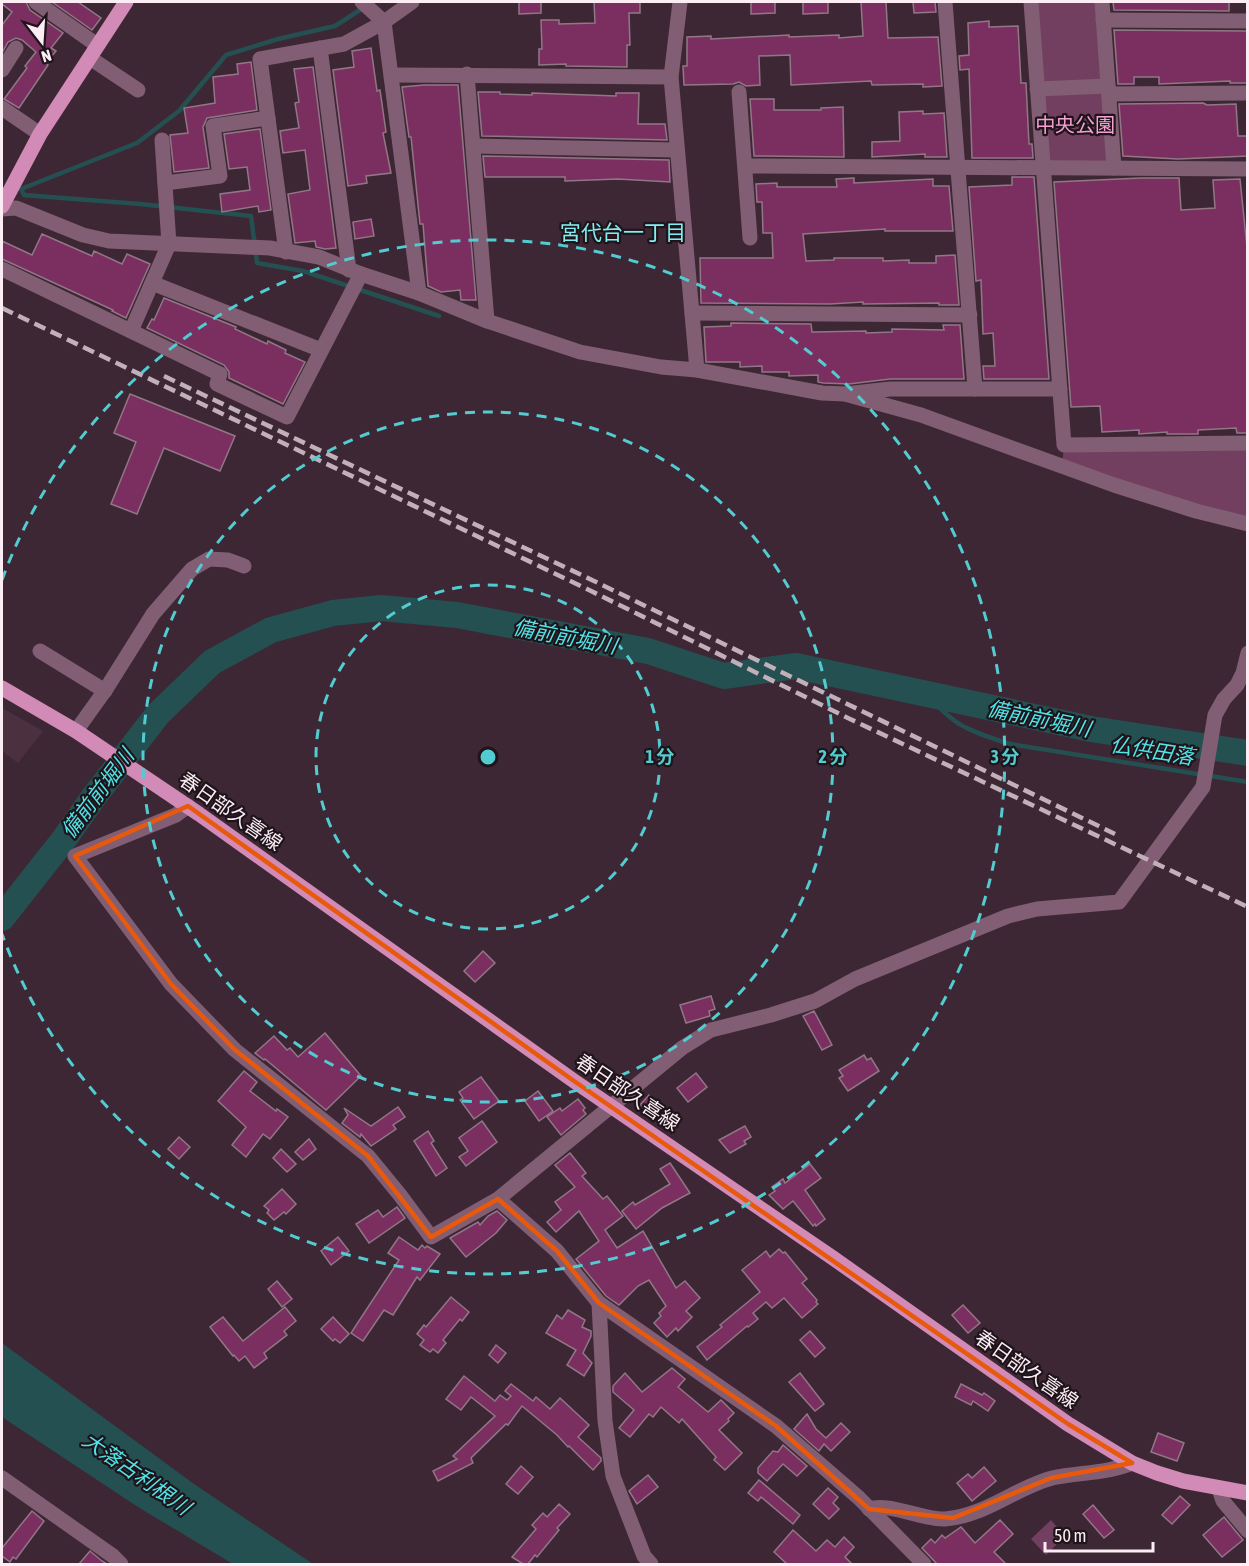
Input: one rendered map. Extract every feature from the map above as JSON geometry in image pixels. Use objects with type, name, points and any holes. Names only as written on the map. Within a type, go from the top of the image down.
[{"type":"main road","points":[[2,207],[40,135],[126,2]]},
{"type":"main road","name":"春日部久喜線","points":[[2,688],[108,751],[188,806],[574,1081],[833,1258],[1068,1425],[1132,1463],[1183,1481],[1248,1493]]},
{"type":"street","points":[[36,2],[138,90]]},
{"type":"street","points":[[362,2],[384,22],[419,292]]},
{"type":"street","points":[[286,252],[260,59],[344,44],[384,22],[412,2]]},
{"type":"street","points":[[680,2],[671,77],[697,370]]},
{"type":"street","points":[[945,2],[975,389]]},
{"type":"street","points":[[1031,2],[1064,445],[1248,443]]},
{"type":"street","points":[[1102,2],[1114,168]]},
{"type":"street","points":[[1103,20],[1248,21]]},
{"type":"street","points":[[2,70],[16,48]]},
{"type":"street","points":[[2,269],[220,374],[217,384],[286,417],[321,350],[355,272],[320,48]]},
{"type":"street","points":[[467,74],[487,321]]},
{"type":"street","points":[[392,75],[671,77]]},
{"type":"street","points":[[1037,89],[1248,93]]},
{"type":"street","points":[[739,92],[750,238]]},
{"type":"street","points":[[2,108],[40,135]]},
{"type":"street","points":[[165,183],[220,176],[213,126],[268,118]]},
{"type":"street","points":[[130,331],[169,244],[162,140]]},
{"type":"street","points":[[473,146],[677,150]]},
{"type":"street","points":[[745,166],[1248,169]]},
{"type":"street","points":[[2,207],[16,208],[83,235],[109,241],[270,248],[319,257],[355,272],[419,292],[487,321],[580,352],[661,367],[697,370],[822,393],[844,394],[890,389],[1060,389]]},
{"type":"street","points":[[152,283],[321,350]]},
{"type":"street","points":[[692,313],[970,315]]},
{"type":"street","points":[[844,394],[921,415],[1114,485],[1248,525]]},
{"type":"street","points":[[76,731],[105,691],[153,615],[192,570],[209,559],[228,560],[244,566]]},
{"type":"street","points":[[40,651],[105,691]]},
{"type":"street","points":[[188,806],[176,815],[75,856],[171,984],[235,1050],[368,1156],[431,1237],[498,1200],[682,1048],[711,1030],[771,1015],[814,1000],[855,979],[1008,916],[1037,909],[1119,902],[1203,787],[1215,715],[1240,679],[1248,652]]},
{"type":"street","points":[[498,1200],[557,1251],[599,1303],[776,1426],[869,1509],[924,1564]]},
{"type":"street","points":[[599,1303],[601,1376],[613,1476],[644,1556],[651,1564]]},
{"type":"street","points":[[869,1509],[881,1508],[934,1519],[953,1518],[981,1510],[1051,1479],[1098,1473],[1132,1463]]},
{"type":"street","points":[[2,1478],[121,1564]]},
{"type":"street","points":[[1219,1489],[1223,1501],[1248,1531]]},
{"type":"highlighted area","points":[[188,806],[574,1081],[1068,1424],[1132,1463],[1051,1478],[953,1518],[869,1509],[776,1426],[599,1303],[557,1251],[498,1199],[431,1237],[368,1156],[235,1050],[171,984],[75,856]]},
{"type":"shaded area","points":[[2,708],[43,731],[18,763],[2,751]]},
{"type":"green space","name":"中央公園","points":[[1031,2],[1102,2],[1114,168],[1043,168]]},
{"type":"green space","points":[[1247,443],[1247,524],[1062,466],[1064,445]]},
{"type":"green space","points":[[1051,1520],[1063,1534],[1059,1542],[1046,1555],[1031,1539]]},
{"type":"water","name":"大落古利根川","points":[[2,1343],[194,1484],[313,1564],[233,1564],[138,1507],[2,1417]]},
{"type":"building","points":[[2,2],[26,2],[30,10],[63,33],[51,48],[56,51],[46,63],[48,65],[19,108],[4,99],[36,52],[22,40],[16,38],[8,42],[2,53],[2,25],[12,12]]},
{"type":"building","points":[[52,2],[78,2],[101,18],[92,30]]},
{"type":"building","points":[[519,2],[541,2],[541,13],[519,14]]},
{"type":"building","points":[[594,2],[640,2],[640,13],[629,13],[630,45],[627,45],[627,67],[539,65],[539,49],[542,49],[541,20],[559,20],[559,24],[595,23]]},
{"type":"building","points":[[751,2],[775,2],[775,13],[751,14]]},
{"type":"building","points":[[803,2],[828,2],[828,13],[803,14]]},
{"type":"building","points":[[861,2],[886,2],[888,38],[938,37],[942,86],[872,85],[871,81],[791,85],[790,55],[759,56],[760,85],[746,86],[739,82],[684,85],[683,66],[687,66],[687,37],[711,36],[711,39],[789,35],[789,37],[839,35],[839,38],[863,36]]},
{"type":"building","points":[[913,2],[935,2],[936,12],[914,13]]},
{"type":"building","points":[[1113,2],[1229,2],[1229,11],[1114,10]]},
{"type":"building","points":[[989,21],[989,27],[1018,26],[1021,83],[1026,83],[1029,144],[1032,144],[1033,158],[972,158],[969,69],[960,70],[959,56],[969,55],[968,23]]},
{"type":"building","points":[[1114,30],[1248,31],[1248,83],[1230,83],[1230,81],[1159,84],[1159,77],[1134,77],[1134,84],[1118,84]]},
{"type":"building","points":[[371,48],[377,91],[380,90],[386,132],[383,133],[391,173],[366,176],[367,183],[348,186],[333,70],[354,67],[352,51]]},
{"type":"building","points":[[251,62],[257,110],[207,118],[203,127],[209,168],[174,172],[170,135],[188,133],[184,108],[215,103],[213,77],[238,74],[237,64]]},
{"type":"building","points":[[313,67],[336,248],[316,247],[315,241],[295,243],[288,194],[310,190],[305,150],[283,153],[280,131],[299,128],[295,103],[299,102],[294,69]]},
{"type":"building","points":[[458,85],[476,300],[461,300],[460,290],[441,292],[428,286],[423,224],[420,224],[411,137],[409,137],[402,87]]},
{"type":"building","points":[[478,92],[616,96],[616,93],[639,93],[638,124],[665,124],[667,140],[482,136]]},
{"type":"building","points":[[750,99],[774,99],[774,110],[821,110],[821,108],[843,107],[844,157],[754,156]]},
{"type":"building","points":[[1203,103],[1207,105],[1236,104],[1238,136],[1248,136],[1248,156],[1178,159],[1123,156],[1119,104]]},
{"type":"building","points":[[923,111],[923,114],[944,113],[947,157],[925,157],[925,154],[872,157],[872,142],[900,141],[899,112]]},
{"type":"building","points":[[260,129],[271,210],[259,212],[258,206],[222,212],[220,194],[250,190],[247,167],[229,169],[224,134]]},
{"type":"building","points":[[483,156],[669,160],[670,182],[618,179],[565,181],[565,177],[485,177]]},
{"type":"building","points":[[1012,177],[1034,177],[1049,379],[984,379],[983,366],[995,366],[993,333],[983,334],[981,280],[976,281],[969,187],[1012,185]]},
{"type":"building","points":[[854,178],[854,183],[933,179],[933,186],[949,186],[953,231],[885,231],[885,229],[803,234],[806,261],[834,260],[834,258],[883,258],[883,261],[909,260],[909,263],[936,263],[936,256],[955,255],[959,305],[863,304],[863,302],[701,303],[700,258],[773,258],[772,233],[763,233],[762,202],[757,202],[756,184],[777,183],[777,187],[837,187],[836,179]]},
{"type":"building","points":[[1179,178],[1181,210],[1215,208],[1213,180],[1240,179],[1248,257],[1248,433],[1237,433],[1236,428],[1198,430],[1198,434],[1167,434],[1167,432],[1139,434],[1139,430],[1102,432],[1100,406],[1071,407],[1054,182]]},
{"type":"building","points":[[371,219],[374,236],[355,239],[353,222]]},
{"type":"building","points":[[42,234],[92,256],[94,251],[122,264],[127,254],[150,264],[126,318],[2,259],[2,241],[32,255]]},
{"type":"building","points":[[164,298],[236,327],[235,329],[267,344],[268,341],[286,350],[285,353],[305,362],[283,404],[229,378],[229,372],[224,365],[147,328],[152,319],[154,320]]},
{"type":"building","points":[[731,323],[811,324],[812,332],[866,331],[866,333],[892,332],[892,329],[944,330],[943,325],[960,325],[964,379],[890,379],[849,384],[823,383],[818,382],[818,375],[789,376],[789,372],[762,372],[762,366],[740,367],[740,362],[706,362],[704,327],[731,326]]},
{"type":"building","points":[[130,394],[235,436],[220,471],[164,448],[137,514],[111,504],[136,442],[114,433]]},
{"type":"building","points":[[483,951],[495,963],[475,982],[464,971]]},
{"type":"building","points":[[711,996],[715,1009],[709,1011],[710,1016],[686,1023],[680,1005]]},
{"type":"building","points":[[814,1011],[832,1045],[822,1050],[803,1016]]},
{"type":"building","points":[[325,1033],[361,1076],[326,1110],[255,1053],[274,1036],[287,1050],[290,1048],[298,1057]]},
{"type":"building","points":[[864,1055],[867,1060],[871,1058],[879,1071],[848,1091],[839,1078],[843,1076],[839,1070]]},
{"type":"building","points":[[244,1071],[257,1082],[250,1091],[276,1111],[277,1109],[288,1117],[270,1139],[263,1134],[246,1157],[232,1145],[246,1127],[218,1101]]},
{"type":"building","points":[[696,1073],[707,1087],[688,1102],[677,1088]]},
{"type":"building","points":[[481,1077],[499,1101],[474,1119],[460,1100],[463,1098],[459,1092]]},
{"type":"building","points":[[538,1091],[553,1111],[539,1121],[525,1101]]},
{"type":"building","points":[[649,1095],[663,1107],[654,1117],[640,1105]]},
{"type":"building","points":[[578,1099],[585,1108],[583,1110],[586,1114],[561,1135],[547,1117],[560,1108],[562,1111]]},
{"type":"building","points":[[398,1107],[405,1117],[393,1125],[396,1129],[371,1146],[361,1134],[360,1137],[342,1123],[348,1115],[344,1108],[371,1126]]},
{"type":"building","points":[[482,1121],[497,1142],[466,1166],[459,1157],[468,1151],[459,1138]]},
{"type":"building","points":[[745,1126],[751,1137],[744,1141],[746,1144],[730,1153],[719,1140]]},
{"type":"building","points":[[428,1131],[434,1141],[431,1143],[447,1168],[436,1176],[414,1141]]},
{"type":"building","points":[[179,1137],[190,1147],[179,1159],[168,1149]]},
{"type":"building","points":[[309,1139],[316,1149],[303,1160],[295,1152]]},
{"type":"building","points":[[281,1149],[296,1164],[287,1172],[273,1158]]},
{"type":"building","points":[[570,1153],[586,1173],[582,1176],[603,1199],[607,1196],[623,1216],[605,1230],[617,1248],[643,1231],[676,1288],[685,1281],[700,1298],[686,1311],[692,1317],[678,1331],[676,1328],[667,1337],[654,1323],[666,1306],[649,1280],[638,1286],[619,1305],[606,1296],[576,1259],[599,1241],[579,1211],[556,1232],[547,1222],[561,1210],[555,1202],[575,1187],[555,1165]]},
{"type":"building","points":[[670,1163],[690,1193],[662,1208],[636,1229],[622,1211],[633,1202],[635,1205],[670,1184],[660,1169]]},
{"type":"building","points":[[810,1164],[821,1178],[805,1190],[825,1219],[816,1226],[815,1224],[813,1226],[793,1201],[783,1209],[769,1195],[775,1191],[772,1187],[783,1179],[785,1183]]},
{"type":"building","points":[[282,1189],[296,1204],[286,1214],[284,1212],[274,1220],[264,1206]]},
{"type":"building","points":[[397,1207],[405,1218],[369,1243],[356,1224],[378,1210],[383,1217]]},
{"type":"building","points":[[497,1211],[507,1220],[496,1233],[466,1257],[450,1238],[478,1222],[480,1225],[488,1216]]},
{"type":"building","points":[[338,1237],[349,1251],[331,1265],[321,1251]]},
{"type":"building","points":[[399,1237],[418,1250],[422,1245],[440,1254],[420,1280],[417,1277],[393,1315],[384,1310],[363,1341],[351,1333],[399,1260],[388,1253]]},
{"type":"building","points":[[779,1249],[785,1252],[807,1279],[802,1283],[818,1304],[802,1318],[784,1298],[772,1308],[766,1302],[753,1313],[758,1319],[707,1360],[697,1347],[760,1292],[742,1270],[766,1251],[770,1257]]},
{"type":"building","points":[[277,1281],[292,1299],[282,1307],[268,1289]]},
{"type":"building","points":[[451,1297],[469,1312],[462,1321],[460,1319],[443,1340],[446,1343],[438,1353],[433,1349],[430,1352],[420,1345],[424,1340],[417,1334],[424,1325],[426,1327]]},
{"type":"building","points":[[963,1305],[980,1323],[968,1333],[952,1315]]},
{"type":"building","points":[[285,1307],[296,1321],[284,1331],[287,1335],[264,1353],[267,1358],[254,1368],[245,1356],[239,1361],[233,1356],[210,1327],[223,1317],[243,1341]]},
{"type":"building","points":[[568,1310],[585,1320],[582,1327],[591,1331],[583,1353],[592,1363],[584,1376],[567,1365],[576,1350],[546,1333],[557,1315],[562,1319]]},
{"type":"building","points":[[333,1317],[349,1334],[340,1343],[335,1339],[333,1341],[321,1329]]},
{"type":"building","points":[[810,1331],[825,1348],[815,1357],[800,1340]]},
{"type":"building","points":[[496,1345],[506,1353],[498,1363],[489,1355]]},
{"type":"building","points":[[672,1368],[685,1379],[678,1387],[708,1412],[721,1400],[734,1413],[719,1430],[742,1453],[725,1470],[714,1460],[716,1457],[682,1419],[679,1423],[661,1407],[653,1417],[649,1414],[630,1437],[619,1428],[634,1410],[613,1392],[613,1386],[625,1373],[642,1392]]},
{"type":"building","points":[[800,1373],[824,1404],[815,1411],[789,1382]]},
{"type":"building","points":[[464,1376],[495,1401],[500,1395],[507,1400],[511,1396],[505,1391],[511,1384],[533,1401],[536,1397],[550,1409],[560,1398],[589,1425],[578,1437],[601,1458],[601,1461],[593,1470],[557,1435],[522,1406],[508,1425],[506,1424],[471,1458],[473,1463],[438,1481],[433,1471],[457,1459],[453,1456],[495,1416],[471,1397],[461,1410],[446,1399]]},
{"type":"building","points":[[961,1384],[982,1395],[984,1393],[995,1401],[988,1411],[973,1401],[971,1405],[955,1397]]},
{"type":"building","points":[[807,1414],[816,1429],[826,1438],[841,1423],[850,1432],[831,1451],[824,1444],[819,1451],[794,1429]]},
{"type":"building","points":[[1158,1433],[1184,1443],[1177,1461],[1151,1452]]},
{"type":"building","points":[[783,1445],[807,1466],[797,1476],[783,1464],[767,1481],[758,1473],[758,1468],[773,1451],[778,1452]]},
{"type":"building","points":[[521,1466],[533,1477],[518,1494],[506,1484]]},
{"type":"building","points":[[984,1467],[996,1481],[972,1501],[957,1483],[968,1474],[972,1478]]},
{"type":"building","points":[[648,1475],[658,1487],[637,1504],[629,1491]]},
{"type":"building","points":[[759,1480],[800,1515],[793,1524],[761,1497],[758,1501],[748,1493]]},
{"type":"building","points":[[828,1488],[838,1497],[833,1503],[839,1509],[829,1519],[813,1504]]},
{"type":"building","points":[[1180,1496],[1190,1505],[1172,1524],[1162,1515]]},
{"type":"building","points":[[559,1504],[570,1514],[537,1557],[535,1555],[528,1564],[523,1564],[512,1557],[536,1529],[532,1525],[543,1513],[547,1517]]},
{"type":"building","points":[[1093,1505],[1114,1530],[1104,1538],[1083,1514]]},
{"type":"building","points":[[32,1511],[44,1521],[16,1559],[13,1557],[10,1562],[2,1556],[2,1548]]},
{"type":"building","points":[[1224,1517],[1243,1540],[1222,1557],[1203,1535]]},
{"type":"building","points":[[1000,1520],[1013,1534],[994,1552],[1006,1564],[937,1564],[922,1548],[931,1539],[935,1543],[942,1535],[945,1538],[961,1527],[975,1543]]},
{"type":"building","points":[[793,1530],[816,1551],[827,1540],[835,1547],[844,1537],[854,1547],[845,1557],[852,1564],[787,1564],[774,1552]]},
{"type":"building","points":[[90,1551],[102,1561],[107,1564],[79,1564]]},
{"type":"waterway","points":[[363,8],[335,26],[278,39],[226,55],[179,111],[137,143],[21,189],[24,195],[251,216],[257,263],[303,271],[439,316]]},
{"type":"waterway","name":"備前前堀川","points":[[2,918],[158,714],[212,662],[271,630],[333,613],[381,608],[457,615],[648,651],[724,676],[796,666],[1091,729],[1248,753]]},
{"type":"waterway","name":"仏供田落","points":[[925,692],[945,713],[963,726],[1010,744],[1248,782]]},
{"type":"railway","points":[[2,308],[589,590],[850,719],[1248,907]]},
{"type":"railway","points":[[164,376],[594,581],[1115,834]]},
{"type":"district","name":"宮代台一丁目","points":[[623,232]]}]
